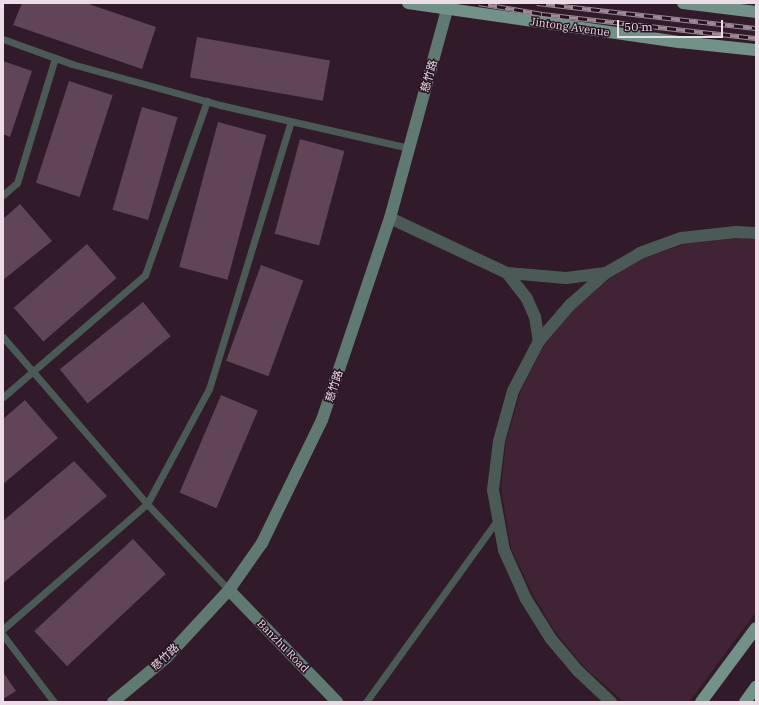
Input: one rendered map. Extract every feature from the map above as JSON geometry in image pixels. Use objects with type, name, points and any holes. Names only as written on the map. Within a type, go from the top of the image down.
[{"type":"main road","name":"Jintong Avenue","points":[[408,3],[447,10],[756,50]]},
{"type":"main road","points":[[688,3],[756,12]]},
{"type":"main road","points":[[701,702],[756,628]]},
{"type":"main road","points":[[745,702],[756,687]]},
{"type":"street","name":"慈竹路","points":[[113,702],[166,658],[229,590],[262,544],[322,420],[390,218],[447,10]]},
{"type":"street","points":[[390,218],[507,273],[566,278],[606,273]]},
{"type":"street","points":[[611,702],[578,671],[551,639],[530,606],[504,550],[493,490],[499,441],[513,391],[539,340],[570,305],[606,273],[640,253],[681,238],[736,232],[756,233]]},
{"type":"street","points":[[507,273],[527,299],[535,318],[539,340]]},
{"type":"street","name":"Banzhu Road","points":[[229,590],[337,702]]},
{"type":"lane","points":[[3,39],[54,58],[207,101],[409,148]]},
{"type":"lane","points":[[3,194],[17,183],[54,58]]},
{"type":"lane","points":[[3,397],[145,275],[207,101]]},
{"type":"lane","points":[[3,629],[147,504],[209,389],[291,121]]},
{"type":"lane","points":[[3,336],[147,504],[229,590]]},
{"type":"lane","points":[[366,702],[498,518]]},
{"type":"lane","points":[[3,634],[54,702]]},
{"type":"shaded area","points":[[736,238],[756,239],[756,612],[689,702],[624,702],[583,666],[556,633],[533,595],[511,548],[501,488],[506,441],[521,390],[545,344],[575,308],[612,277],[644,258],[686,244]]},
{"type":"building","points":[[22,3],[86,3],[156,27],[142,69],[13,25]]},
{"type":"building","points":[[197,37],[330,60],[323,101],[190,77]]},
{"type":"building","points":[[3,61],[32,71],[10,137],[3,134]]},
{"type":"building","points":[[69,81],[113,95],[80,197],[36,183]]},
{"type":"building","points":[[142,107],[178,117],[148,220],[113,210]]},
{"type":"building","points":[[218,122],[266,135],[227,280],[179,267]]},
{"type":"building","points":[[300,139],[344,151],[319,246],[275,234]]},
{"type":"building","points":[[20,204],[52,241],[3,280],[3,219]]},
{"type":"building","points":[[87,244],[117,278],[43,342],[14,308]]},
{"type":"building","points":[[261,265],[303,280],[268,376],[226,361]]},
{"type":"building","points":[[143,302],[171,336],[88,404],[60,369]]},
{"type":"building","points":[[221,395],[258,411],[216,508],[180,493]]},
{"type":"building","points":[[25,400],[58,438],[3,484],[3,419]]},
{"type":"building","points":[[74,461],[107,496],[3,583],[3,521]]},
{"type":"building","points":[[133,539],[166,574],[67,666],[34,631]]},
{"type":"building","points":[[3,672],[16,691],[3,699]]},
{"type":"railway","points":[[479,3],[542,14],[756,38]]},
{"type":"railway","points":[[537,3],[756,28]]}]
